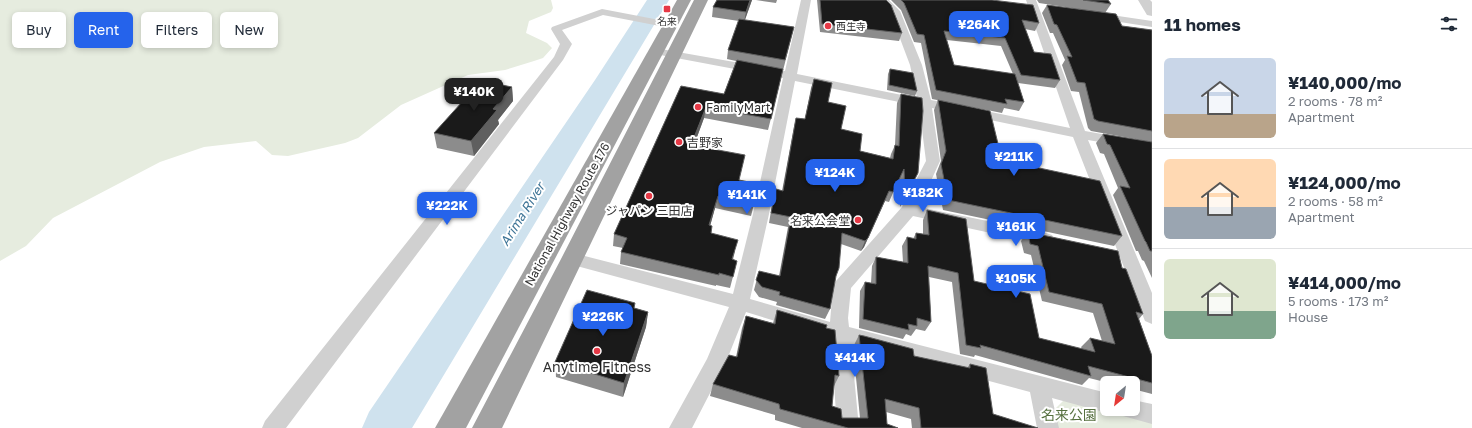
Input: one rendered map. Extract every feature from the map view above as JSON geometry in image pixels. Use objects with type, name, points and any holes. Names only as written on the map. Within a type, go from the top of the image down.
[{"type":"highway","name":"National Highway Route 176","points":[[487,428],[573,259],[665,53],[664,24],[684,0]]},
{"type":"highway","name":"National Highway Route 176","points":[[450,428],[665,53],[701,0]]},
{"type":"street","points":[[680,428],[716,362],[740,303],[761,214],[806,0]]},
{"type":"street","points":[[848,428],[839,318],[842,286],[909,210],[933,161],[925,103],[916,65],[895,11],[884,0]]},
{"type":"street","points":[[1144,0],[1152,12]]},
{"type":"street","points":[[1028,4],[1048,8]]},
{"type":"street","points":[[1028,4],[1079,134],[1121,255],[1152,316]]},
{"type":"street","points":[[273,428],[559,58],[566,44],[556,29],[606,6],[664,24]]},
{"type":"street","points":[[1085,14],[1152,24]]},
{"type":"street","points":[[665,53],[1152,147]]},
{"type":"street","points":[[909,210],[1060,242]]},
{"type":"street","points":[[573,259],[740,303],[841,333],[1100,401]]},
{"type":"street","points":[[1039,385],[1048,428]]},
{"type":"street","points":[[1140,411],[1152,414]]},
{"type":"green space","points":[[0,0],[551,0],[553,8],[551,12],[529,21],[526,33],[547,43],[552,48],[543,58],[505,70],[468,75],[401,105],[358,138],[345,143],[288,156],[272,155],[256,141],[204,147],[160,162],[53,218],[26,246],[0,261]]},
{"type":"green space","name":"名来公園","points":[[1065,399],[1100,409],[1100,416],[1127,416],[1152,423],[1152,428],[1056,428],[1053,411]]},
{"type":"building","points":[[717,0],[750,0],[746,12],[713,7]]},
{"type":"building","points":[[820,0],[886,0],[891,5],[902,33],[822,24]]},
{"type":"building","points":[[901,0],[992,0],[1033,5],[1039,23],[1022,20],[1034,52],[1051,54],[1060,80],[1021,75],[1005,38],[944,31],[954,65],[1015,74],[1024,102],[1005,99],[1007,104],[936,90],[924,35],[917,34],[904,3]]},
{"type":"building","points":[[1083,0],[1108,0],[1111,4]]},
{"type":"building","points":[[1047,5],[1116,14],[1122,26],[1152,30],[1152,131],[1094,119],[1085,83],[1077,82],[1067,56],[1072,57],[1057,25],[1054,24]]},
{"type":"building","points":[[739,19],[794,27],[785,60],[728,50]]},
{"type":"building","points":[[737,60],[783,69],[771,119],[706,107],[691,145],[745,155],[739,180],[759,184],[754,204],[718,196],[709,225],[712,226],[711,233],[738,240],[732,259],[737,261],[733,277],[621,252],[627,238],[614,234],[681,86],[724,94]]},
{"type":"building","points":[[890,69],[913,73],[917,91],[889,85]]},
{"type":"building","points":[[814,79],[832,83],[828,102],[846,106],[841,129],[862,134],[860,151],[893,159],[895,145],[899,146],[901,94],[922,98],[923,111],[918,173],[905,197],[904,169],[893,192],[889,191],[868,238],[865,241],[842,233],[839,268],[836,276],[830,309],[779,295],[780,292],[762,287],[756,280],[759,271],[780,276],[791,217],[771,213],[776,189],[783,191],[796,118],[805,119]]},
{"type":"building","points":[[481,81],[512,87],[493,109],[497,110],[471,141],[434,133]]},
{"type":"building","points":[[938,100],[990,111],[1002,160],[1100,181],[1122,236],[948,200],[941,164],[946,151]]},
{"type":"building","points":[[1103,134],[1152,142],[1152,251],[1150,251],[1145,241],[1120,186],[1130,188],[1110,145],[1107,144]]},
{"type":"building","points":[[927,210],[966,219],[974,281],[1030,294],[1039,338],[1095,352],[1090,338],[1115,344],[1102,304],[1049,292],[1038,246],[1030,244],[1028,232],[1118,251],[1122,268],[1126,269],[1143,314],[1136,312],[1152,356],[1152,383],[1140,380],[1140,376],[1126,376],[1088,366],[1091,376],[980,345],[981,348],[966,345],[958,273],[928,266],[931,322],[917,318],[917,326],[908,324],[909,330],[863,319],[865,282],[876,284],[876,257],[908,263],[907,237],[916,239],[916,233],[929,235]]},
{"type":"building","points":[[587,290],[635,303],[634,308],[648,312],[624,383],[555,362]]},
{"type":"building","points":[[777,310],[827,325],[826,328],[835,330],[839,376],[835,375],[832,406],[841,409],[842,418],[868,418],[859,335],[913,349],[914,356],[970,368],[970,364],[986,368],[993,414],[1038,428],[921,428],[919,408],[885,399],[887,424],[898,428],[848,428],[780,409],[779,404],[713,384],[729,355],[737,357],[746,316],[775,324]]},
{"type":"waterway","name":"Arima River","points":[[386,428],[658,0]]},
{"type":"place","name":"名来","points":[[667,9]]},
{"type":"place","name":"西生寺","points":[[828,26]]},
{"type":"place","name":"FamilyMart","points":[[698,107]]},
{"type":"place","name":"吉野家","points":[[679,142]]},
{"type":"place","name":"ジャパン 三田店","points":[[649,196]]},
{"type":"place","name":"名来公会堂","points":[[858,220]]},
{"type":"place","name":"Anytime Fitness","points":[[597,351]]}]
